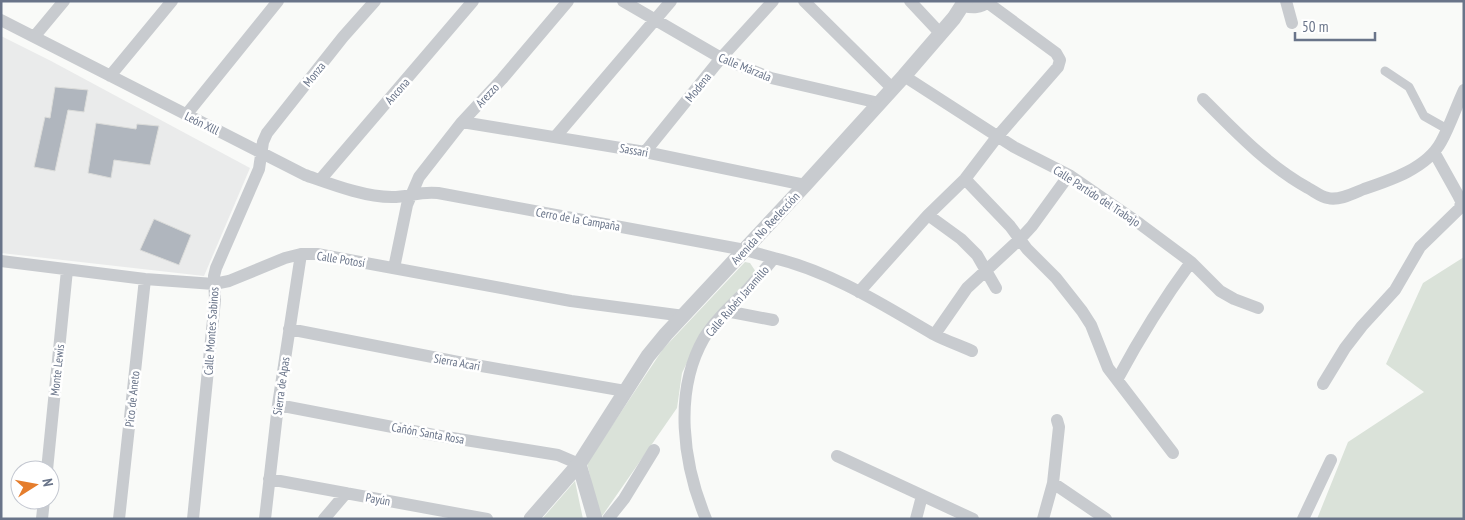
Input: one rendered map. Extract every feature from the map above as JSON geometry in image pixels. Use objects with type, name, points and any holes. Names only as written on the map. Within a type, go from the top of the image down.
[{"type":"street","points":[[34,37],[64,1]]},
{"type":"street","points":[[110,76],[172,1]]},
{"type":"street","points":[[186,115],[278,1]]},
{"type":"street","name":"Monza","points":[[262,152],[267,133],[375,1]]},
{"type":"street","name":"Ancona","points":[[320,180],[473,1]]},
{"type":"street","name":"Arezzo","points":[[394,268],[404,218],[411,194],[419,177],[462,122],[502,79],[568,1]]},
{"type":"street","name":"Calle Márzala","points":[[622,1],[721,58],[770,78],[879,103]]},
{"type":"street","points":[[556,136],[671,1]]},
{"type":"street","name":"Modena","points":[[645,152],[721,58],[773,1]]},
{"type":"street","points":[[804,1],[892,88]]},
{"type":"street","points":[[910,1],[940,33]]},
{"type":"street","points":[[1286,1],[1292,23]]},
{"type":"street","points":[[859,292],[928,215],[965,179],[997,136],[1058,67],[1060,60],[1056,53],[989,2],[977,8],[971,8],[963,3]]},
{"type":"street","name":"Avenida No Reelección","points":[[531,519],[579,464],[648,356],[666,334],[904,76],[963,3]]},
{"type":"street","name":"León Xlll","points":[[1,20],[305,175],[371,194],[393,197],[411,194]]},
{"type":"street","points":[[1385,71],[1409,87],[1424,116],[1447,128]]},
{"type":"street","name":"Calle Partido del Trabajo","points":[[904,76],[1014,147],[1069,175],[1125,213],[1191,262],[1220,291],[1234,299],[1258,308]]},
{"type":"street","points":[[1204,99],[1246,142],[1273,166],[1290,178],[1327,198],[1342,197],[1405,173],[1427,159],[1441,142],[1464,90]]},
{"type":"street","name":"Sassari","points":[[462,122],[645,152],[805,185]]},
{"type":"street","name":"Calle Montes Sabinos","points":[[193,519],[215,300],[216,268],[258,169],[262,152]]},
{"type":"street","points":[[1322,384],[1345,348],[1362,326],[1395,290],[1420,247],[1460,208],[1461,201],[1434,152]]},
{"type":"street","points":[[935,334],[959,297],[1032,226],[1069,175]]},
{"type":"street","points":[[965,179],[1010,226],[1027,249],[1056,278],[1082,311],[1091,324],[1108,368],[1173,453]]},
{"type":"street","name":"Cerro de la Campaña","points":[[411,194],[438,193],[745,250]]},
{"type":"street","points":[[928,215],[961,239],[977,255],[996,288]]},
{"type":"street","name":"Calle Rubén Jaramillo","points":[[706,519],[690,473],[687,451],[685,408],[690,371],[705,337],[726,310],[747,290],[774,258],[745,250]]},
{"type":"street","name":"Calle Potosí","points":[[1,261],[67,270],[214,284],[229,281],[285,258],[301,254],[317,254],[571,301],[684,316]]},
{"type":"street","name":"Sierra de Apas","points":[[265,519],[278,405],[301,254]]},
{"type":"street","points":[[774,258],[808,268],[859,292],[935,334],[972,351]]},
{"type":"street","points":[[1117,380],[1134,347],[1191,262]]},
{"type":"street","name":"Monte Lewis","points":[[48,460],[67,270]]},
{"type":"street","name":"Pico de Aneto","points":[[119,519],[145,278]]},
{"type":"street","points":[[726,310],[773,320]]},
{"type":"street","name":"Sierra Acari","points":[[289,329],[458,362],[625,391]]},
{"type":"street","name":"Cañón Santa Rosa","points":[[278,405],[434,435],[558,456],[579,464]]},
{"type":"street","points":[[1043,519],[1053,483],[1059,427],[1058,420]]},
{"type":"street","points":[[608,519],[624,499],[654,450]]},
{"type":"street","points":[[837,456],[973,519]]},
{"type":"street","points":[[1303,519],[1331,460]]},
{"type":"street","points":[[579,464],[595,519]]},
{"type":"street","name":"Payún","points":[[269,479],[346,493],[433,514],[487,519]]},
{"type":"street","points":[[1053,483],[1106,519]]},
{"type":"street","points":[[324,519],[346,493]]},
{"type":"street","points":[[916,519],[922,496]]},
{"type":"shaded area","points":[[1,36],[250,168],[204,276],[1,253]]},
{"type":"shaded area","points":[[1464,257],[1464,519],[1317,519],[1348,442],[1424,392],[1386,364],[1423,283]]},
{"type":"shaded area","points":[[745,262],[750,263],[756,272],[699,338],[682,373],[677,408],[600,519],[587,463],[663,349]]},
{"type":"shaded area","points":[[575,481],[583,519],[542,519]]},
{"type":"building","points":[[55,87],[88,90],[84,112],[68,110],[55,171],[34,167],[45,117],[50,118]]},
{"type":"building","points":[[96,123],[136,129],[137,124],[159,126],[150,165],[114,160],[111,178],[88,173]]},
{"type":"building","points":[[154,219],[191,235],[179,265],[140,250]]}]
